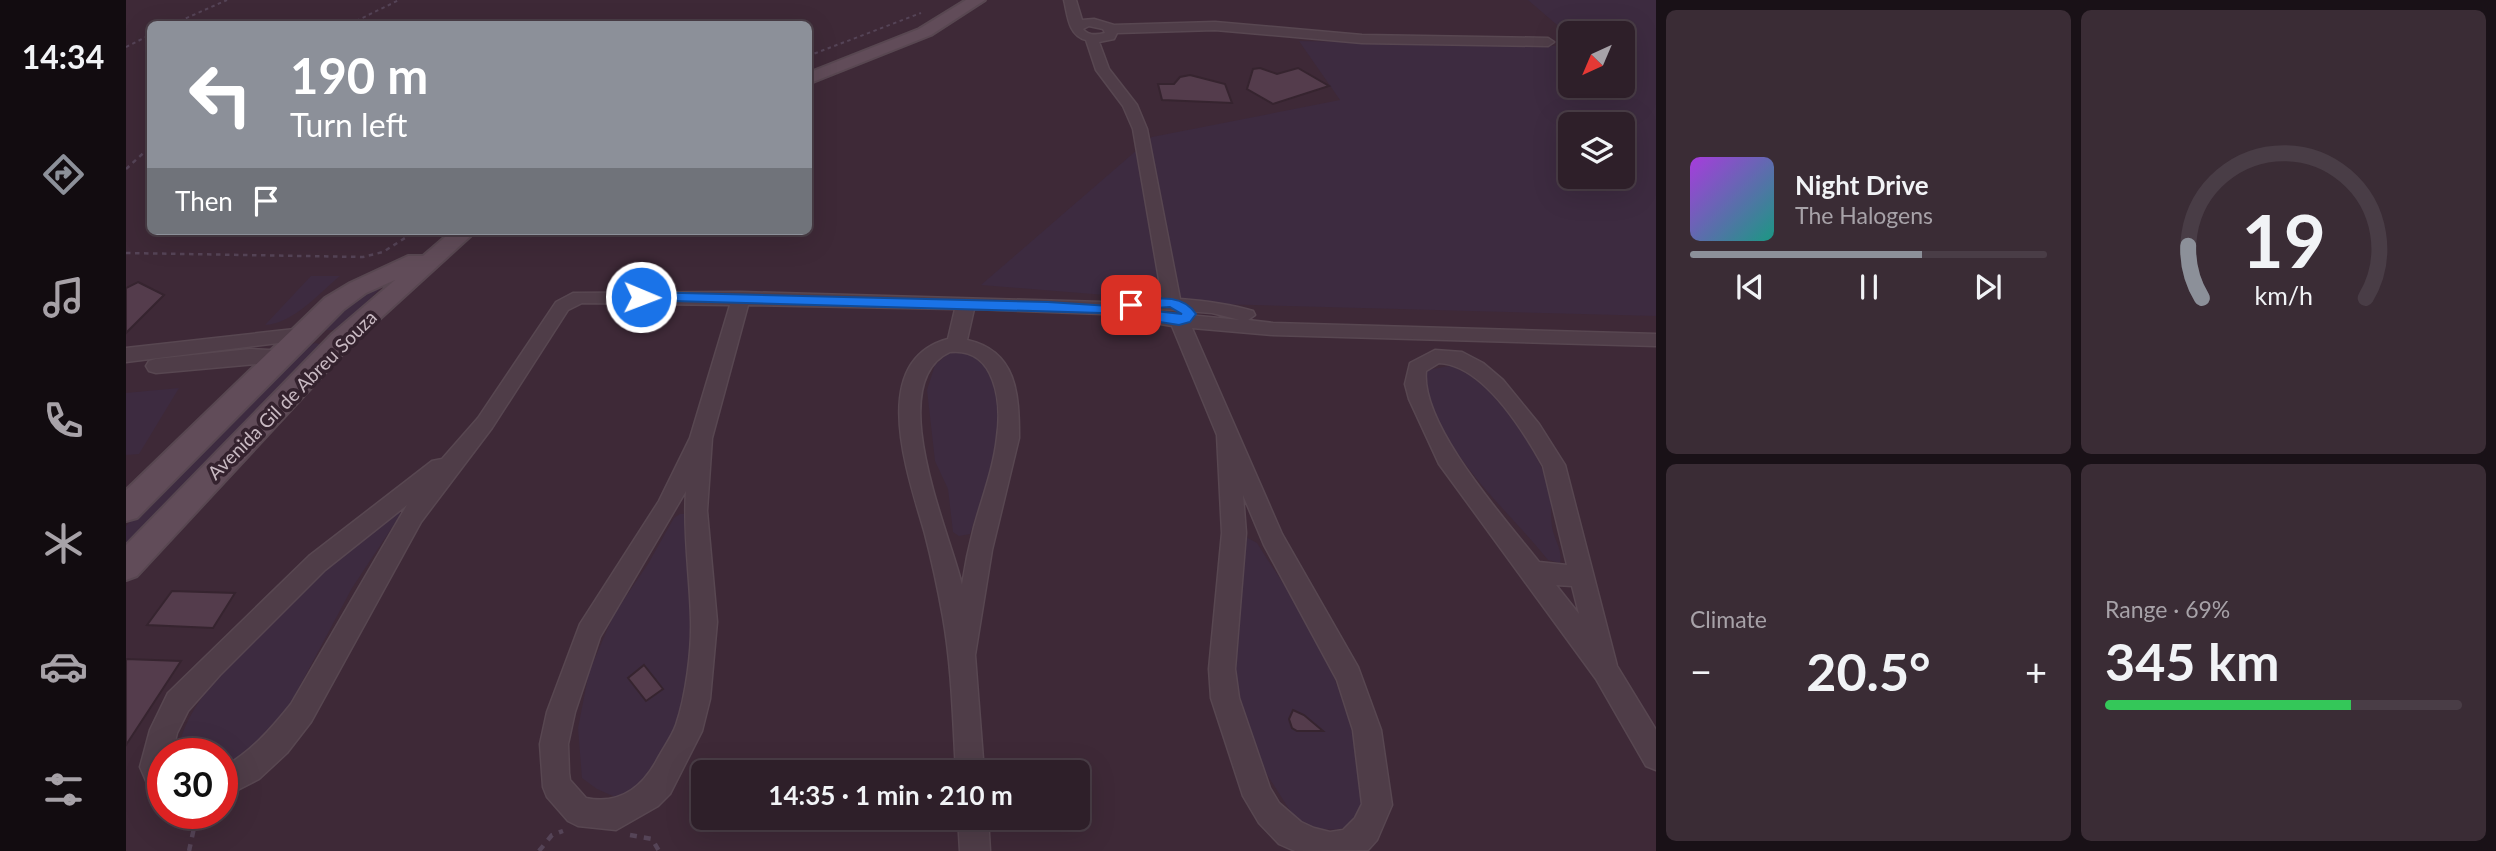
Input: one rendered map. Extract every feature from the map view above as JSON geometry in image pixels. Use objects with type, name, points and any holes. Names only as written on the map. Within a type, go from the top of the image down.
[{"type":"street","points":[[812,77],[925,32],[977,0]]},
{"type":"street","points":[[1070,0],[1083,24]]},
{"type":"street","points":[[1082,0],[1083,24],[1077,33],[1096,38],[1110,36],[1112,29]]},
{"type":"street","points":[[1083,24],[1105,24],[1112,29],[1215,26],[1362,39],[1548,42]]},
{"type":"street","points":[[1096,38],[1109,65],[1124,84],[1119,88],[1135,114],[1140,129],[1175,311],[1272,538],[1349,676],[1367,730],[1377,805],[1366,829],[1357,839],[1346,845],[1330,847],[1290,834],[1269,813],[1258,796],[1225,698],[1222,669],[1234,533],[1227,437]]},
{"type":"street","name":"Avenida Gil de Abreu Souza","points":[[126,509],[292,342],[352,291],[405,267],[458,235]]},
{"type":"street","name":"Avenida Gil de Abreu Souza","points":[[126,566],[341,340],[460,235]]},
{"type":"street","points":[[238,775],[249,769],[277,743],[301,713],[413,515],[485,423],[568,300],[591,296],[966,303],[1175,311],[1294,329],[1656,340]]},
{"type":"street","points":[[701,438],[696,511],[704,622],[696,699],[688,731],[660,784],[648,796],[615,815],[597,816],[578,811],[557,787],[554,744],[561,712],[589,632],[667,508],[701,438],[741,298]]},
{"type":"street","points":[[956,344],[966,303]]},
{"type":"street","points":[[1425,334],[1439,356]]},
{"type":"street","points":[[126,355],[341,340]]},
{"type":"street","points":[[126,369],[250,356],[292,342]]},
{"type":"street","points":[[962,655],[980,550],[1008,438],[1009,421],[1003,375],[996,363],[981,350],[956,344],[933,351],[921,368],[915,378],[907,423],[913,466],[941,549],[962,655],[969,760]]},
{"type":"street","points":[[1605,670],[1554,465],[1539,438],[1509,399],[1485,375],[1466,364],[1439,356],[1423,362],[1415,375],[1415,384],[1426,416],[1447,458],[1605,670],[1656,756]]},
{"type":"street","points":[[162,738],[178,702],[211,666],[317,563],[459,453]]},
{"type":"street","points":[[389,505],[413,515]]},
{"type":"street","points":[[667,508],[696,511]]},
{"type":"street","points":[[1234,533],[1272,538]]},
{"type":"street","points":[[941,549],[980,550]]},
{"type":"street","points":[[1532,572],[1582,577]]},
{"type":"street","points":[[974,830],[975,851]]},
{"type":"path","points":[[180,21],[227,0]]},
{"type":"path","points":[[356,21],[399,0]]},
{"type":"path","points":[[812,54],[923,12]]},
{"type":"path","points":[[126,47],[147,36]]},
{"type":"path","points":[[126,169],[147,150]]},
{"type":"path","points":[[126,253],[363,257],[393,247],[410,235]]},
{"type":"path","points":[[190,851],[194,829]]},
{"type":"shaded area","points":[[1528,0],[1656,0],[1656,316],[1216,304],[981,285],[1152,137],[1340,100],[1299,41],[1558,46],[1558,98],[1635,98],[1635,21],[1558,21],[1558,26]]},
{"type":"shaded area","points":[[311,276],[340,276],[295,314],[265,325]]},
{"type":"shaded area","points":[[388,281],[338,330],[325,330],[324,327],[360,293]]},
{"type":"shaded area","points":[[315,343],[325,345],[126,551],[126,526],[302,348]]},
{"type":"shaded area","points":[[967,349],[998,378],[1004,430],[970,534],[959,536],[953,532],[948,489],[935,461],[927,390],[935,365],[950,352]]},
{"type":"shaded area","points":[[1450,366],[1465,372],[1495,398],[1533,451],[1550,489],[1552,527],[1560,563],[1548,560],[1486,490],[1445,433],[1428,396],[1425,381],[1427,370]]},
{"type":"shaded area","points":[[179,388],[139,454],[126,455],[126,393]]},
{"type":"shaded area","points":[[395,509],[401,514],[352,588],[287,710],[262,741],[238,758],[238,738],[183,738],[186,726],[204,694],[232,659],[266,622]]},
{"type":"shaded area","points":[[684,514],[690,523],[691,626],[683,702],[672,737],[657,766],[635,789],[615,797],[582,778],[578,728],[589,672],[614,614],[648,564],[674,518]]},
{"type":"shaded area","points":[[1246,537],[1257,543],[1306,618],[1327,658],[1343,701],[1357,751],[1364,794],[1359,818],[1344,828],[1315,828],[1298,823],[1266,773],[1245,725],[1231,660],[1242,542]]},
{"type":"building","points":[[1260,68],[1277,74],[1298,68],[1329,86],[1273,104],[1247,89],[1253,69]]},
{"type":"building","points":[[1190,75],[1225,84],[1232,103],[1162,100],[1158,84],[1174,84],[1180,77]]},
{"type":"building","points":[[138,282],[164,295],[126,333],[126,288]]},
{"type":"building","points":[[172,591],[235,593],[213,628],[147,625]]},
{"type":"building","points":[[126,659],[181,661],[126,745]]},
{"type":"building","points":[[644,665],[663,689],[646,701],[628,678]]},
{"type":"building","points":[[1293,710],[1304,715],[1323,731],[1297,731],[1292,728],[1289,719]]},
{"type":"route","points":[[641,297],[966,303],[1102,309],[1179,320],[1189,317],[1188,311],[1172,302],[1131,305]]}]
